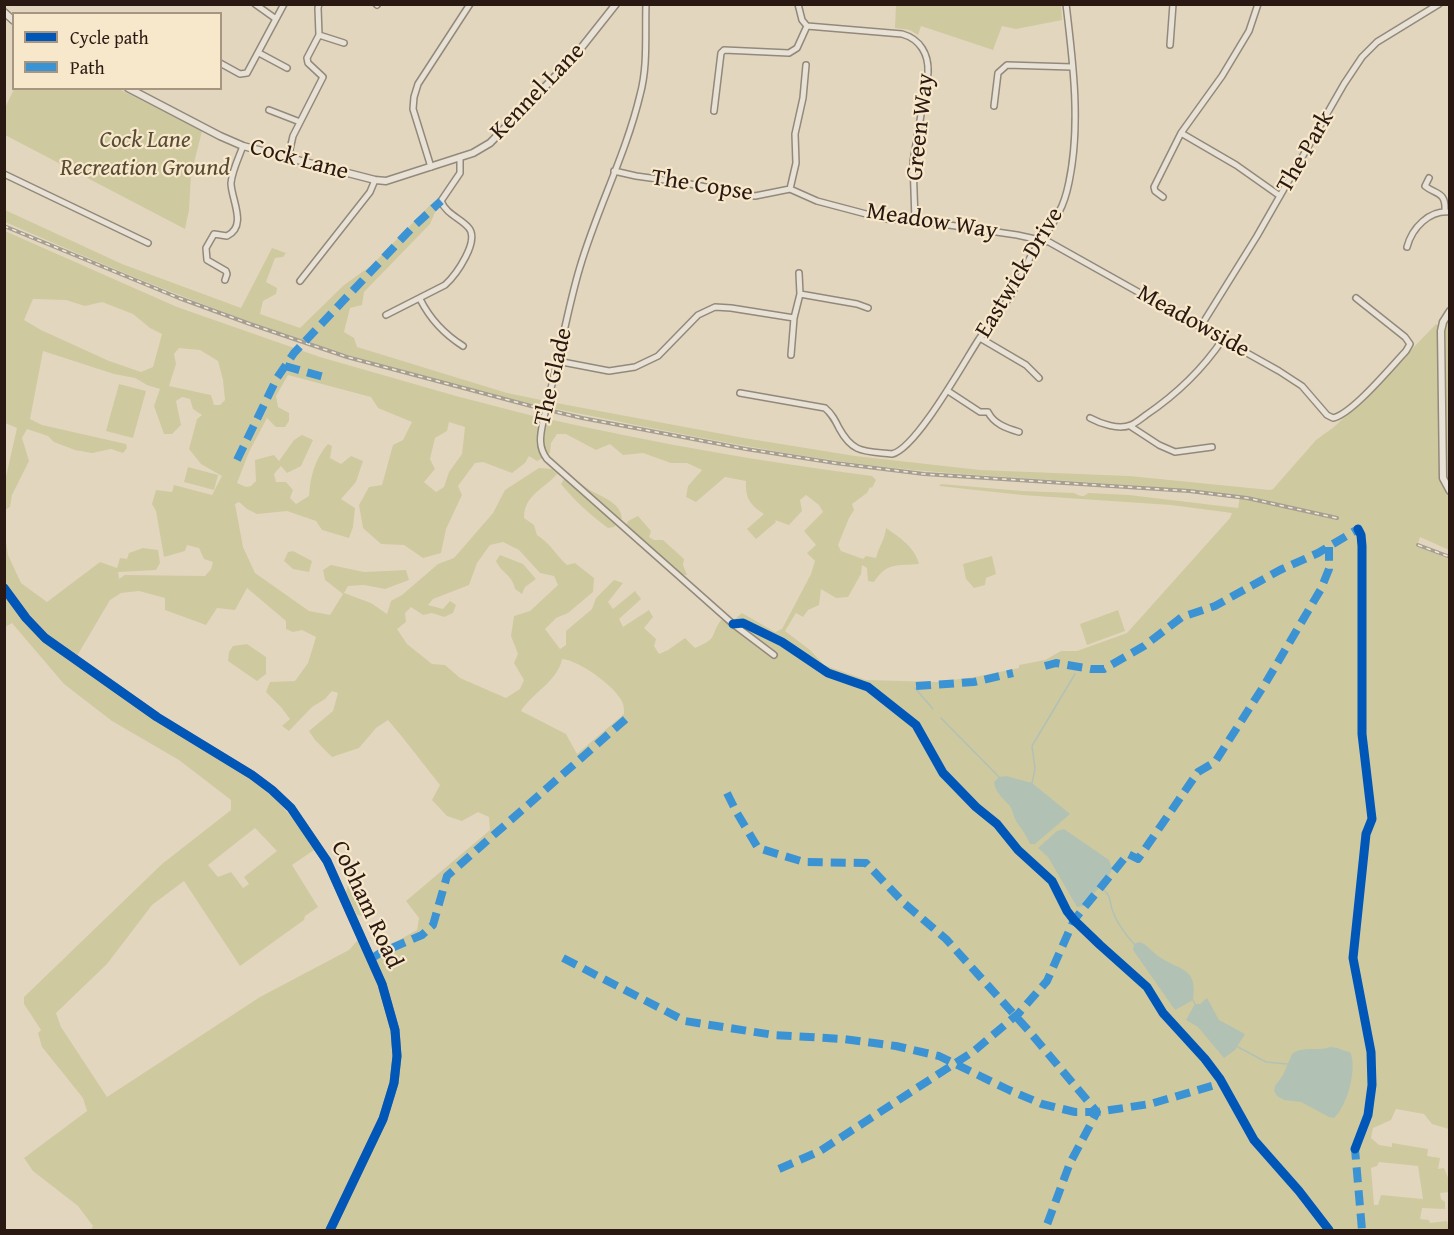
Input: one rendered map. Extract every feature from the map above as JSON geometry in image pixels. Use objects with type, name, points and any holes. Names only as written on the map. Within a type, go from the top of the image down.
[{"type":"street","points":[[255,4],[276,19]]},
{"type":"street","points":[[222,64],[240,74],[247,73],[284,4]]},
{"type":"street","points":[[288,158],[293,136],[323,77],[308,63],[307,58],[319,35],[319,4]]},
{"type":"street","points":[[431,167],[413,109],[414,97],[418,84],[470,4]]},
{"type":"street","name":"Kennel Lane","points":[[375,180],[386,181],[472,153],[498,136],[574,57],[616,4]]},
{"type":"street","name":"The Glade","points":[[646,4],[643,81],[632,124],[579,269],[540,442],[546,459],[733,624],[774,655]]},
{"type":"street","points":[[714,111],[721,53],[724,50],[789,53],[797,48],[807,26],[801,20],[798,4]]},
{"type":"street","name":"Eastwick Drive","points":[[740,393],[825,408],[833,417],[845,439],[855,448],[892,454],[907,445],[948,391],[980,338],[1010,296],[1059,213],[1069,183],[1074,131],[1072,67],[1066,4]]},
{"type":"street","points":[[1170,45],[1173,4]]},
{"type":"street","points":[[1163,197],[1155,191],[1155,187],[1163,168],[1181,133],[1217,83],[1249,31],[1258,4]]},
{"type":"street","name":"The Park","points":[[1201,326],[1362,57],[1377,42],[1439,4]]},
{"type":"street","name":"Green Way","points":[[807,26],[902,34],[914,39],[924,50],[928,73],[913,162],[915,220]]},
{"type":"street","points":[[319,35],[344,43]]},
{"type":"street","points":[[259,52],[287,69]]},
{"type":"street","points":[[790,189],[796,163],[795,134],[803,98],[806,65]]},
{"type":"street","points":[[994,106],[998,73],[1008,65],[1072,67]]},
{"type":"street","name":"Cock Lane","points":[[132,90],[243,146],[375,180]]},
{"type":"street","points":[[269,110],[300,122]]},
{"type":"street","points":[[1181,133],[1236,165],[1280,196]]},
{"type":"street","points":[[225,280],[226,271],[207,260],[206,248],[214,234],[230,235],[238,217],[231,181],[243,146]]},
{"type":"street","points":[[386,315],[440,289],[449,281],[473,240],[469,228],[446,209],[441,201],[460,173],[460,157]]},
{"type":"street","name":"The Copse","points":[[614,171],[755,196],[790,189]]},
{"type":"street","points":[[4,174],[148,243]]},
{"type":"street","points":[[1407,247],[1416,228],[1440,211],[1447,212],[1441,195],[1425,186],[1429,178]]},
{"type":"street","points":[[300,281],[370,192],[375,180]]},
{"type":"street","name":"Meadow Way","points":[[790,189],[817,201],[878,218],[915,220],[1042,239]]},
{"type":"street","name":"Meadowside","points":[[1042,239],[1298,382],[1327,415],[1333,418],[1344,413],[1370,389],[1410,344],[1356,298]]},
{"type":"street","points":[[791,355],[800,294],[799,273]]},
{"type":"street","points":[[800,294],[868,308]]},
{"type":"street","points":[[420,299],[432,320],[451,339],[462,346]]},
{"type":"street","points":[[557,361],[609,371],[635,367],[658,356],[698,315],[715,308],[731,308],[795,318]]},
{"type":"street","points":[[1449,311],[1443,322],[1440,346],[1442,466],[1443,478],[1449,491]]},
{"type":"street","points":[[980,338],[1026,365],[1039,378]]},
{"type":"street","points":[[1130,426],[1164,403],[1185,385],[1211,357],[1223,339]]},
{"type":"street","points":[[948,391],[980,412],[988,412],[990,419],[1002,426],[1019,432]]},
{"type":"street","points":[[1090,418],[1105,425],[1130,426],[1158,445],[1175,452],[1212,447]]},
{"type":"street","name":"Cobham Road","points":[[4,588],[26,618],[45,638],[157,717],[273,790],[291,808],[327,861],[382,984],[395,1030],[397,1056],[394,1083],[382,1119],[330,1230]]},
{"type":"green space","points":[[896,4],[1061,5],[1062,20],[1016,29],[1002,26],[993,50],[921,26],[918,35],[910,30],[895,28]]},
{"type":"green space","name":"Cock Lane Recreation Ground","points":[[14,90],[121,90],[202,131],[191,175],[189,210],[185,229],[5,135],[5,108]]},
{"type":"green space","points":[[431,204],[436,210],[430,224],[364,292],[362,305],[350,308],[344,332],[354,338],[357,347],[507,393],[546,401],[545,408],[370,362],[274,331],[81,255],[5,222],[5,210],[122,264],[241,308],[272,248],[286,253],[283,257],[275,258],[266,282],[277,288],[276,294],[263,301],[260,314],[300,328],[344,285],[372,265]]},
{"type":"green space","points":[[5,231],[177,307],[320,357],[541,418],[536,442],[543,458],[537,461],[529,456],[525,463],[512,473],[483,462],[475,463],[458,486],[462,495],[446,529],[441,553],[423,558],[404,545],[381,544],[363,528],[359,505],[369,487],[382,485],[393,445],[403,440],[412,422],[378,408],[371,397],[288,375],[276,396],[278,407],[289,413],[289,421],[285,427],[276,427],[267,418],[249,452],[237,483],[246,487],[251,486],[256,481],[255,460],[274,455],[279,461],[294,440],[302,435],[313,440],[301,466],[287,473],[281,466],[274,474],[276,482],[286,482],[293,490],[290,498],[296,504],[309,496],[314,469],[328,444],[332,446],[330,458],[341,464],[351,456],[363,461],[356,482],[341,499],[355,508],[349,538],[322,530],[316,521],[287,511],[257,514],[239,502],[235,504],[243,547],[255,573],[309,611],[330,615],[343,594],[325,580],[323,570],[331,565],[364,572],[406,570],[409,580],[385,589],[364,585],[348,586],[344,593],[371,603],[387,614],[391,601],[402,595],[438,564],[454,558],[493,513],[505,490],[539,468],[552,469],[557,474],[531,498],[524,518],[534,525],[537,535],[567,565],[575,563],[594,578],[593,592],[568,613],[556,618],[545,629],[560,649],[566,645],[566,631],[592,609],[596,598],[614,580],[623,583],[608,602],[613,609],[635,591],[641,599],[619,619],[623,627],[649,610],[653,617],[644,628],[656,639],[654,646],[659,654],[685,638],[695,648],[703,645],[711,639],[721,620],[726,620],[729,624],[742,613],[775,632],[782,629],[811,574],[815,561],[807,553],[816,545],[804,531],[823,512],[819,505],[806,495],[800,500],[802,511],[789,525],[775,520],[776,522],[756,539],[747,529],[764,514],[749,500],[746,481],[725,477],[696,502],[686,497],[688,486],[702,470],[687,463],[671,463],[643,453],[623,455],[610,444],[596,450],[566,434],[557,434],[551,443],[550,453],[546,455],[542,438],[548,419],[709,451],[872,476],[876,480],[872,488],[870,487],[867,493],[852,504],[854,510],[838,545],[841,551],[863,559],[866,556],[876,558],[886,528],[914,552],[919,564],[888,568],[874,582],[868,581],[867,568],[862,565],[861,574],[848,597],[836,598],[821,589],[819,605],[808,610],[803,617],[796,613],[785,631],[810,650],[824,665],[866,680],[937,682],[1019,668],[1019,665],[1045,660],[1061,651],[1077,651],[1127,633],[1232,513],[1171,505],[1022,495],[939,486],[941,484],[1074,493],[1081,496],[1088,493],[1129,495],[1238,508],[1240,496],[1159,487],[914,470],[823,459],[551,408],[551,402],[855,456],[980,470],[1129,476],[1270,490],[1316,440],[1334,427],[1366,397],[1436,324],[1446,325],[1449,317],[1449,550],[1420,537],[1417,546],[1449,559],[1449,1129],[1432,1124],[1424,1114],[1396,1109],[1391,1120],[1373,1128],[1371,1138],[1379,1145],[1392,1147],[1392,1143],[1428,1149],[1427,1156],[1440,1158],[1438,1169],[1444,1168],[1449,1180],[1449,1192],[1440,1193],[1441,1199],[1445,1202],[1445,1209],[1422,1208],[1420,1219],[1429,1220],[1430,1223],[1447,1221],[1449,1230],[91,1230],[93,1226],[78,1206],[33,1171],[24,1158],[87,1111],[83,1098],[42,1047],[38,1033],[41,1030],[24,1004],[24,997],[162,864],[231,810],[231,800],[179,760],[112,721],[64,684],[12,623],[5,627],[4,529],[8,555],[21,583],[47,602],[100,562],[117,568],[120,558],[127,559],[129,553],[143,548],[158,550],[160,563],[156,570],[118,572],[119,579],[125,575],[205,576],[213,562],[204,559],[199,548],[187,545],[185,551],[164,557],[156,511],[152,504],[156,490],[172,492],[174,485],[212,495],[222,476],[201,464],[189,449],[197,419],[202,415],[193,409],[190,399],[182,397],[176,401],[181,425],[172,434],[164,434],[154,406],[160,389],[135,378],[114,374],[43,351],[30,419],[42,425],[126,444],[127,448],[123,453],[111,449],[92,453],[75,450],[54,442],[48,436],[27,429],[22,438],[29,461],[12,495],[10,507],[5,510],[5,481],[17,428],[5,423]],"holes":[[[33,299],[66,300],[85,306],[102,302],[133,314],[150,328],[162,334],[153,367],[141,372],[109,361],[24,320]],[[179,348],[200,350],[218,361],[225,400],[220,405],[214,405],[211,395],[169,386],[176,364],[174,354]],[[449,422],[465,427],[462,454],[449,472],[444,487],[436,492],[424,482],[435,469],[430,459],[435,438],[447,431]],[[503,542],[519,550],[540,573],[554,576],[558,585],[530,611],[514,616],[511,636],[518,654],[514,663],[524,680],[520,689],[506,698],[460,678],[445,665],[432,664],[407,644],[397,629],[406,622],[405,613],[411,607],[423,615],[432,613],[444,617],[453,613],[456,605],[450,601],[443,609],[428,605],[433,599],[469,585],[477,563],[490,545]],[[247,588],[286,621],[286,629],[293,632],[302,630],[316,637],[308,663],[295,681],[270,682],[266,692],[290,719],[282,726],[289,731],[312,707],[325,699],[332,691],[338,693],[333,711],[309,731],[332,757],[359,748],[376,728],[388,720],[440,785],[432,800],[447,816],[462,821],[478,812],[489,817],[490,830],[406,901],[419,918],[417,930],[376,953],[365,956],[358,940],[349,950],[260,997],[107,1097],[61,1027],[56,1013],[107,964],[152,905],[184,881],[240,966],[304,920],[305,916],[318,907],[292,865],[314,850],[295,821],[272,795],[236,767],[179,734],[74,661],[110,600],[121,593],[139,591],[165,598],[165,610],[206,625],[217,608],[235,610]],[[562,659],[578,664],[614,690],[623,705],[624,714],[577,754],[566,734],[521,711],[556,674]],[[255,828],[277,851],[244,877],[249,884],[243,888],[231,872],[218,877],[208,865]],[[1379,1162],[1418,1166],[1423,1199],[1381,1195],[1378,1205],[1374,1205],[1371,1168],[1377,1166]]]},
{"type":"green space","points":[[119,384],[146,391],[133,438],[106,431]]},
{"type":"green space","points":[[188,467],[218,475],[214,490],[184,482]]},
{"type":"green space","points":[[568,472],[587,488],[618,507],[622,518],[614,527],[608,528],[595,518],[561,484]]},
{"type":"green space","points":[[638,516],[651,531],[649,537],[654,540],[663,540],[684,559],[683,565],[687,575],[682,575],[626,525],[628,521]]},
{"type":"green space","points":[[293,551],[312,561],[309,572],[293,569],[284,561],[288,552]]},
{"type":"green space","points":[[500,555],[523,564],[536,579],[525,587],[522,594],[515,589],[512,580],[498,565],[496,561]]},
{"type":"green space","points":[[992,556],[996,574],[986,578],[985,585],[974,588],[966,579],[963,564]]},
{"type":"green space","points":[[1118,610],[1125,631],[1087,645],[1080,624]]},
{"type":"green space","points":[[247,644],[266,657],[266,674],[257,681],[228,661],[229,652],[233,646]]},
{"type":"green space","points":[[356,883],[360,888],[361,896],[373,901],[372,910],[363,916],[357,915],[346,892],[348,885]]},
{"type":"shaded area","points":[[1006,776],[1032,783],[1070,814],[1035,844],[1030,844],[1010,806],[996,790],[994,782],[999,777]]},
{"type":"shaded area","points":[[1064,829],[1109,860],[1112,869],[1109,876],[1083,906],[1077,907],[1048,857],[1038,848],[1057,831]]},
{"type":"shaded area","points":[[1139,942],[1190,975],[1194,989],[1193,1000],[1175,1010],[1133,950],[1134,944]]},
{"type":"shaded area","points":[[1207,998],[1219,1020],[1245,1034],[1235,1050],[1224,1058],[1198,1027],[1186,1020],[1195,1004],[1200,1004]]},
{"type":"shaded area","points":[[1330,1047],[1350,1052],[1353,1067],[1347,1096],[1334,1118],[1301,1102],[1284,1100],[1277,1096],[1274,1091],[1275,1086],[1283,1075],[1292,1054],[1301,1050]]},
{"type":"waterway","points":[[1032,783],[1035,769],[1032,746],[1075,674]]},
{"type":"waterway","points":[[915,688],[933,709]]},
{"type":"waterway","points":[[941,718],[999,777]]},
{"type":"waterway","points":[[1104,890],[1117,920],[1134,944]]},
{"type":"waterway","points":[[1193,1000],[1195,1004]]},
{"type":"waterway","points":[[1238,1047],[1266,1062],[1287,1064]]},
{"type":"railway","points":[[4,226],[179,298],[347,357],[582,418],[746,449],[835,463],[924,474],[1189,491],[1247,498],[1337,518]]},
{"type":"railway","points":[[1418,545],[1450,557]]},
{"type":"marked path","points":[[237,460],[277,378],[294,353],[411,229],[441,201]]},
{"type":"marked path","points":[[285,366],[327,378]]},
{"type":"marked path","points":[[1045,666],[1056,663],[1104,669],[1144,646],[1182,617],[1215,606],[1280,570],[1318,553],[1358,529],[1361,534]]},
{"type":"marked path","points":[[779,1169],[820,1151],[974,1051],[1019,1013],[1047,981],[1074,920],[1128,854],[1138,859],[1198,772],[1215,762],[1265,684],[1321,589],[1329,569],[1329,547]]},
{"type":"marked path","points":[[916,686],[974,682],[1013,673]]},
{"type":"marked path","points":[[371,959],[422,935],[433,925],[447,876],[628,717]]},
{"type":"marked path","points":[[727,793],[758,848],[804,862],[866,863],[905,904],[946,939],[1029,1031],[1097,1112],[1070,1163],[1045,1230]]},
{"type":"marked path","points":[[563,958],[685,1021],[774,1035],[843,1039],[896,1046],[939,1056],[1042,1104],[1075,1112],[1097,1112],[1150,1104],[1222,1083]]},
{"type":"marked path","points":[[1357,1145],[1355,1149],[1362,1230]]},
{"type":"cycle path","points":[[1355,1149],[1368,1115],[1372,1085],[1371,1052],[1353,958],[1366,834],[1372,819],[1362,734],[1362,546],[1358,529]]},
{"type":"cycle path","points":[[4,588],[26,618],[45,638],[157,717],[252,775],[272,790],[291,808],[327,861],[382,984],[395,1030],[397,1056],[394,1083],[383,1119],[330,1230]]},
{"type":"cycle path","points":[[733,624],[743,623],[782,642],[828,673],[868,687],[916,725],[943,773],[976,807],[997,824],[1018,850],[1052,881],[1074,920],[1147,987],[1163,1013],[1220,1079],[1254,1140],[1299,1191],[1329,1230]]}]
